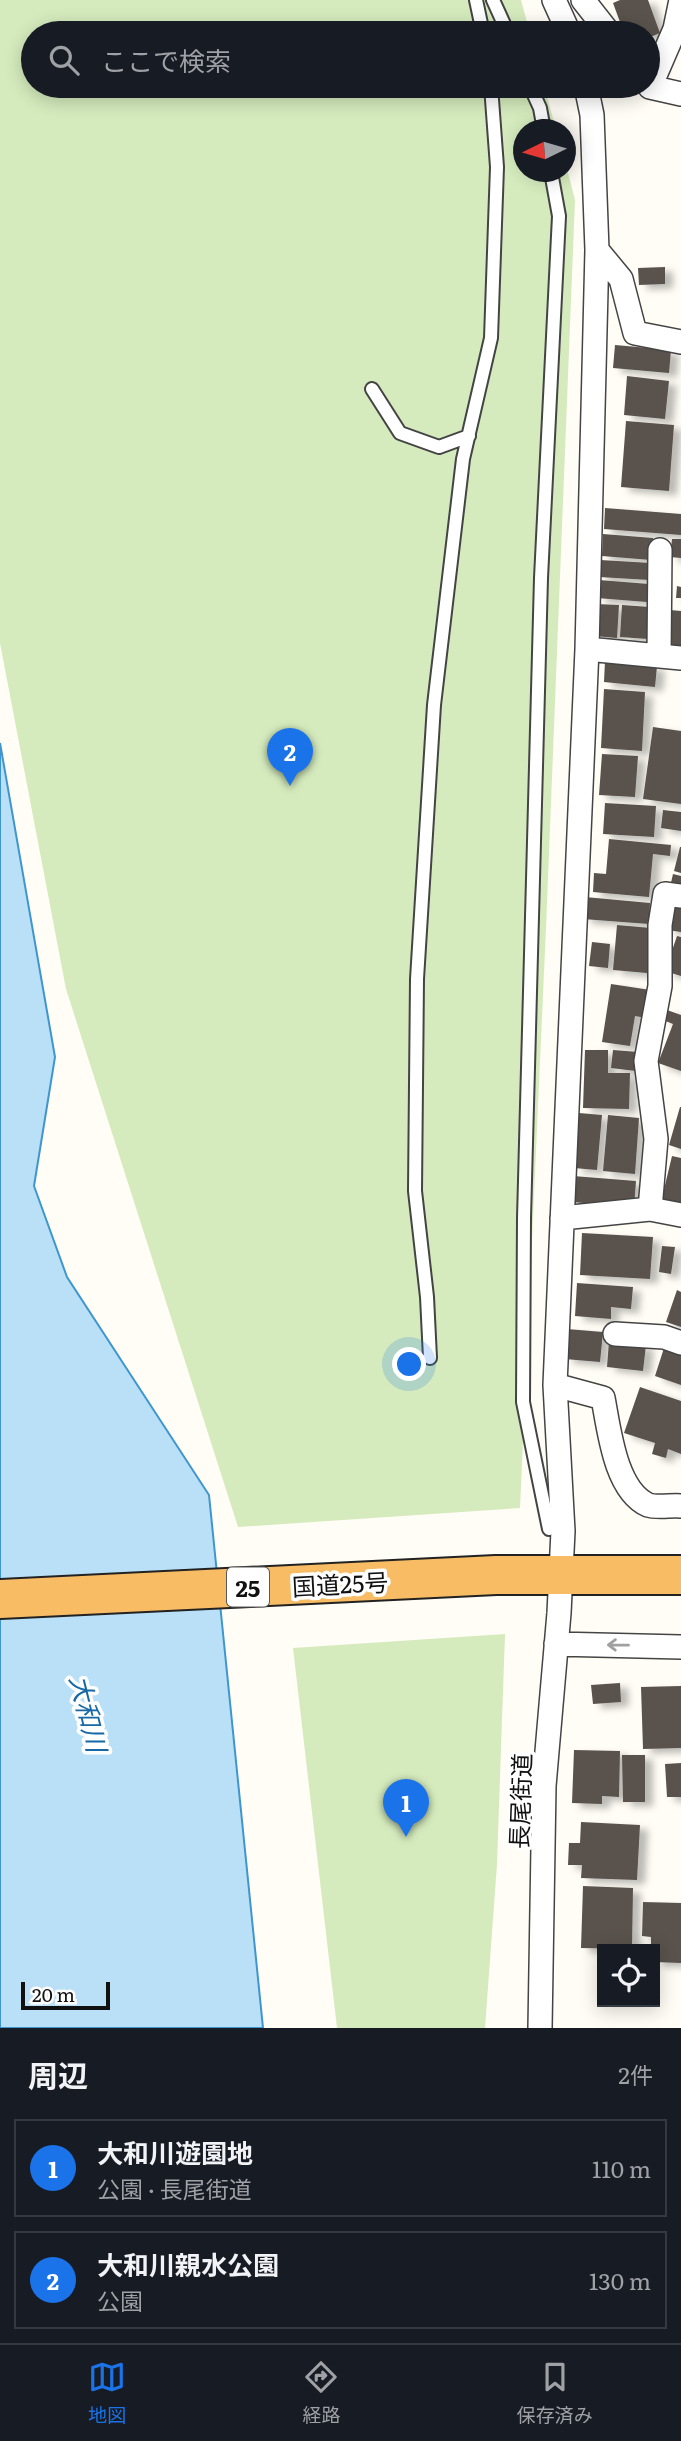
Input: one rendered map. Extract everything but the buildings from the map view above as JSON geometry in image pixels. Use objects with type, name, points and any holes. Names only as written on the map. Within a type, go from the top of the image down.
[{"type":"highway","name":"国道25号","points":[[0,1600],[496,1575],[681,1575]]},
{"type":"street","points":[[554,0],[564,21]]},
{"type":"street","points":[[583,0],[600,21]]},
{"type":"street","points":[[660,62],[675,29],[681,0]]},
{"type":"street","points":[[660,89],[681,94]]},
{"type":"street","name":"長尾街道","points":[[540,2028],[544,1786],[563,1531],[555,1385],[587,649],[597,250],[592,115],[588,98]]},
{"type":"street","points":[[597,250],[621,279],[635,332],[681,342]]},
{"type":"street","points":[[587,649],[670,657],[660,550]]},
{"type":"street","points":[[650,1209],[656,1139],[646,1061],[660,986],[660,925],[665,894],[681,896]]},
{"type":"street","points":[[562,1218],[650,1209],[681,1214]]},
{"type":"street","points":[[615,1334],[664,1337],[681,1343]]},
{"type":"street","points":[[555,1385],[603,1398],[616,1462],[630,1490],[649,1505],[681,1506]]},
{"type":"street","points":[[556,1644],[681,1647]]},
{"type":"lane","points":[[477,0],[481,21]]},
{"type":"lane","points":[[493,0],[503,21]]},
{"type":"lane","points":[[430,1358],[427,1297],[415,1191],[417,979],[434,705],[463,459],[491,338],[497,167],[492,98]]},
{"type":"lane","points":[[535,98],[542,119]]},
{"type":"lane","points":[[549,1529],[523,1402],[523,1375],[524,1218],[541,578],[559,216],[553,182]]},
{"type":"lane","points":[[372,389],[400,433],[439,447],[469,436]]},
{"type":"green space","points":[[0,0],[521,0],[527,21],[21,21],[21,98],[547,98],[553,119],[513,119],[513,182],[570,182],[575,200],[520,1508],[238,1527],[66,989],[0,643]]},
{"type":"green space","points":[[505,1634],[497,1864],[485,2028],[337,2028],[293,1648]]},
{"type":"water","name":"大和川","points":[[0,743],[55,1057],[34,1186],[67,1277],[209,1495],[263,2028],[0,2028]]},
{"type":"place","name":"大和川親水公園","points":[[290,786]]},
{"type":"place","name":"大和川遊園地","points":[[406,1837]]}]
